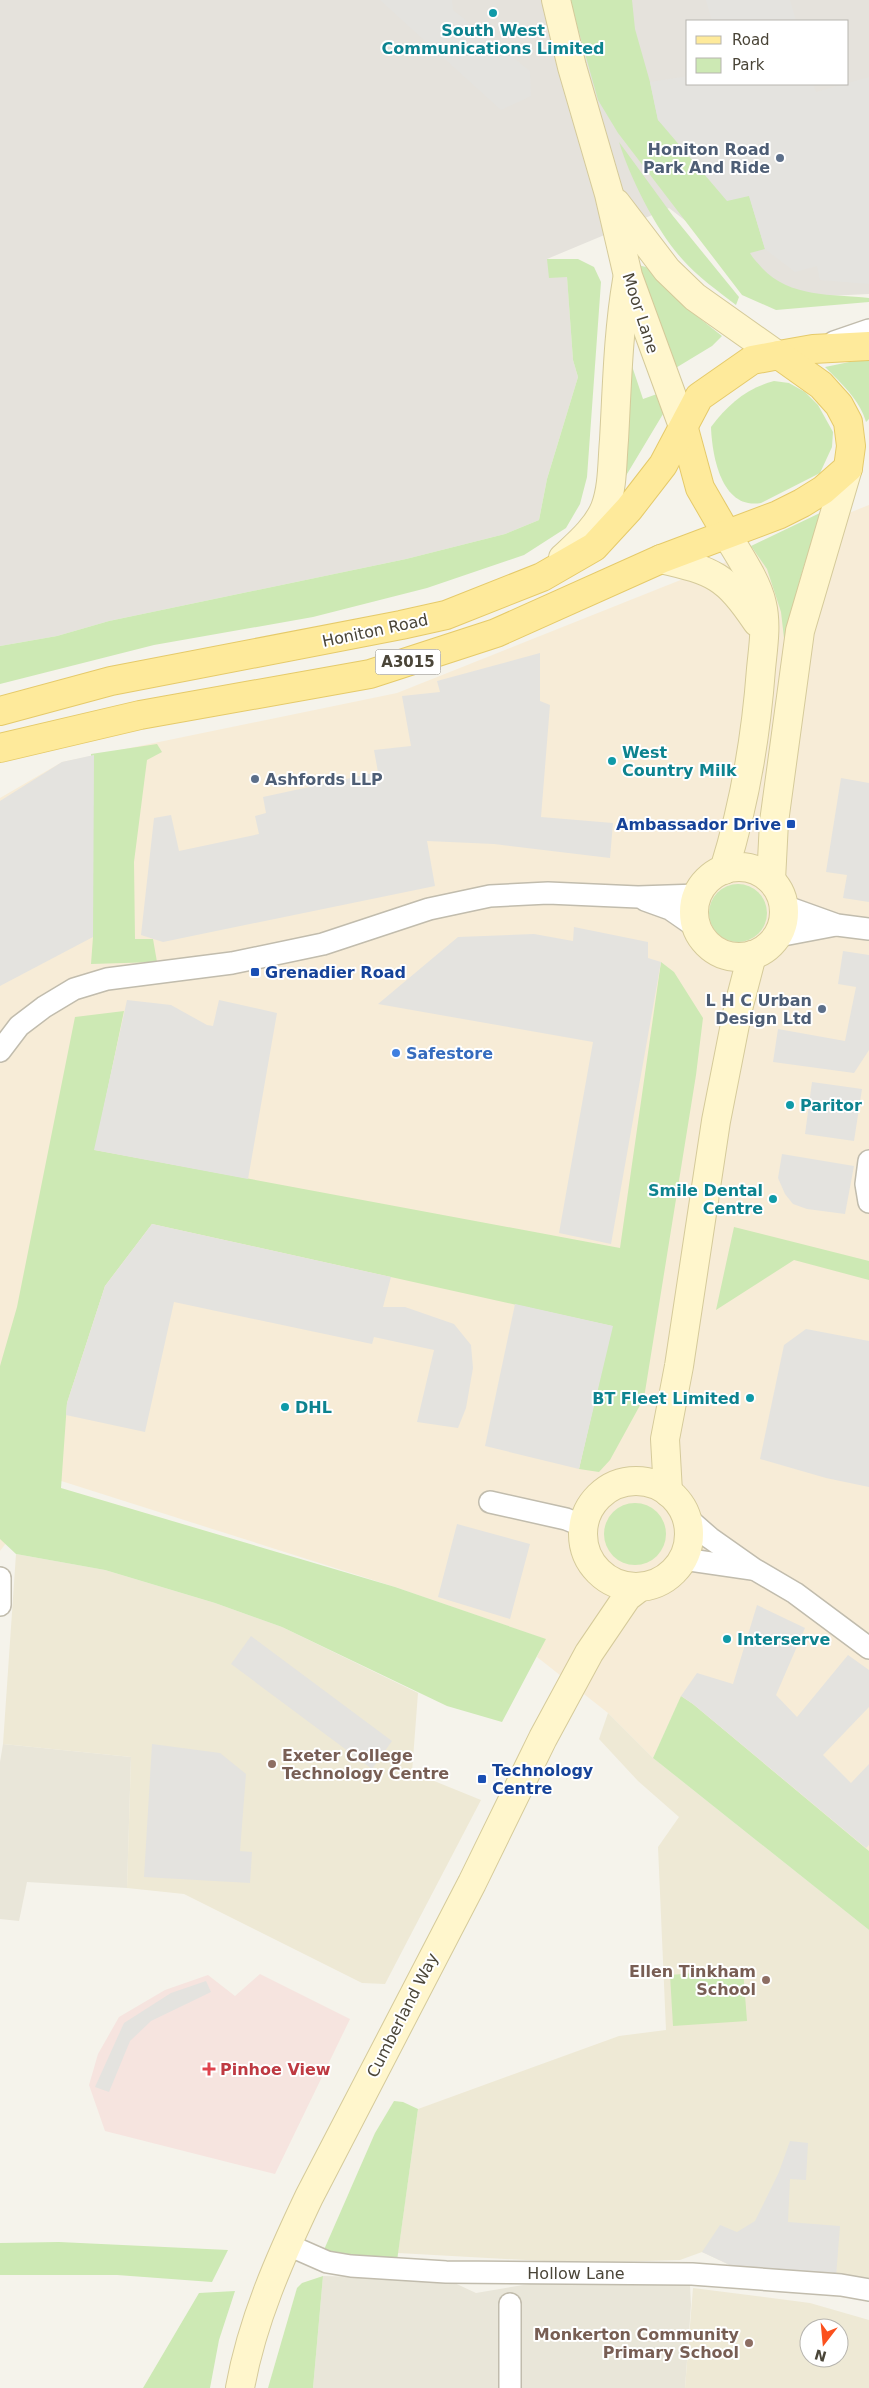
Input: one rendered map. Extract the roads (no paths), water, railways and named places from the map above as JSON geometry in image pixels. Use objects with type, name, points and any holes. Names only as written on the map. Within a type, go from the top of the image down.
[{"type":"main road","name":"Moor Lane","points":[[556,0],[572,67],[609,194],[628,276],[684,429]]},
{"type":"main road","name":"Moor Lane","points":[[609,194],[667,270],[695,297],[778,355]]},
{"type":"main road","points":[[542,577],[589,532],[605,509],[611,484],[622,308],[628,276]]},
{"type":"main road","points":[[724,870],[738,822],[758,706],[764,634],[762,604],[744,562],[700,488],[684,429],[691,409],[699,397],[752,360],[813,349],[869,346]]},
{"type":"main road","points":[[771,880],[774,822],[800,630],[849,467],[852,446],[848,422],[839,405],[821,385],[778,355]]},
{"type":"main road","name":"Honiton Road","points":[[0,711],[111,681],[401,626],[446,615],[542,577],[594,547],[630,509],[663,465],[684,429]]},
{"type":"main road","points":[[726,534],[778,515],[823,490],[849,467],[869,440]]},
{"type":"main road","name":"A3015","points":[[0,748],[140,715],[370,674],[496,633],[661,559],[726,534]]},
{"type":"main road","points":[[661,559],[698,568],[716,575],[739,595],[764,634]]},
{"type":"main road","points":[[749,868],[771,880],[779,892],[784,906],[783,922],[778,936],[767,948],[752,955],[743,957],[725,955],[707,944],[696,926],[695,906],[698,895],[708,880],[724,870],[749,868]]},
{"type":"main road","points":[[725,955],[738,1009]]},
{"type":"main road","points":[[668,1492],[665,1439],[679,1366],[716,1121],[738,1009],[752,955]]},
{"type":"main road","points":[[631,1481],[665,1439]]},
{"type":"main road","points":[[631,1481],[656,1485],[668,1492],[682,1507],[686,1517],[688,1538],[683,1559],[668,1576],[658,1582],[640,1587],[625,1586],[609,1580],[598,1571],[587,1555],[584,1544],[583,1526],[592,1504],[602,1493],[615,1485],[631,1481]]},
{"type":"main road","name":"Cumberland Way","points":[[589,1653],[600,1596],[598,1571]]},
{"type":"main road","name":"Cumberland Way","points":[[240,2388],[251,2339],[286,2244],[398,2023],[472,1883],[543,1738],[589,1653],[626,1597],[640,1587]]},
{"type":"street","points":[[813,349],[869,330]]},
{"type":"street","points":[[0,1051],[19,1026],[44,1008],[74,989],[107,979],[232,963],[314,946],[429,909],[490,896],[548,894],[638,897],[698,895]]},
{"type":"street","points":[[638,897],[670,909],[696,926]]},
{"type":"street","points":[[784,906],[836,925],[869,929]]},
{"type":"street","points":[[778,936],[836,925]]},
{"type":"street","points":[[869,1161],[866,1184],[869,1202]]},
{"type":"street","points":[[490,1502],[566,1519],[583,1526]]},
{"type":"street","points":[[686,1517],[710,1538],[754,1569],[795,1593],[869,1648]]},
{"type":"street","points":[[683,1559],[754,1569]]},
{"type":"street","points":[[0,1578],[0,1605]]},
{"type":"street","name":"Hollow Lane","points":[[286,2244],[327,2262],[351,2266],[461,2272],[692,2274],[869,2290]]},
{"type":"street","points":[[510,2304],[510,2388]]},
{"type":"place","name":"South West Communications Limited","points":[[493,13]]},
{"type":"place","name":"Honiton Road Park And Ride","points":[[780,158]]},
{"type":"place","name":"West Country Milk","points":[[612,761]]},
{"type":"place","name":"Ashfords LLP","points":[[255,779]]},
{"type":"place","name":"Ambassador Drive","points":[[791,824]]},
{"type":"place","name":"Grenadier Road","points":[[255,972]]},
{"type":"place","name":"L H C Urban Design Ltd","points":[[822,1009]]},
{"type":"place","name":"Safestore","points":[[396,1053]]},
{"type":"place","name":"Paritor","points":[[790,1105]]},
{"type":"place","name":"Smile Dental Centre","points":[[773,1199]]},
{"type":"place","name":"BT Fleet Limited","points":[[750,1398]]},
{"type":"place","name":"DHL","points":[[285,1407]]},
{"type":"place","name":"Interserve","points":[[727,1639]]},
{"type":"place","name":"Exeter College Technology Centre","points":[[272,1764]]},
{"type":"place","name":"Technology Centre","points":[[482,1779]]},
{"type":"place","name":"Ellen Tinkham School","points":[[766,1980]]},
{"type":"place","name":"Pinhoe View","points":[[209,2069]]},
{"type":"place","name":"Monkerton Community Primary School","points":[[749,2343]]}]
